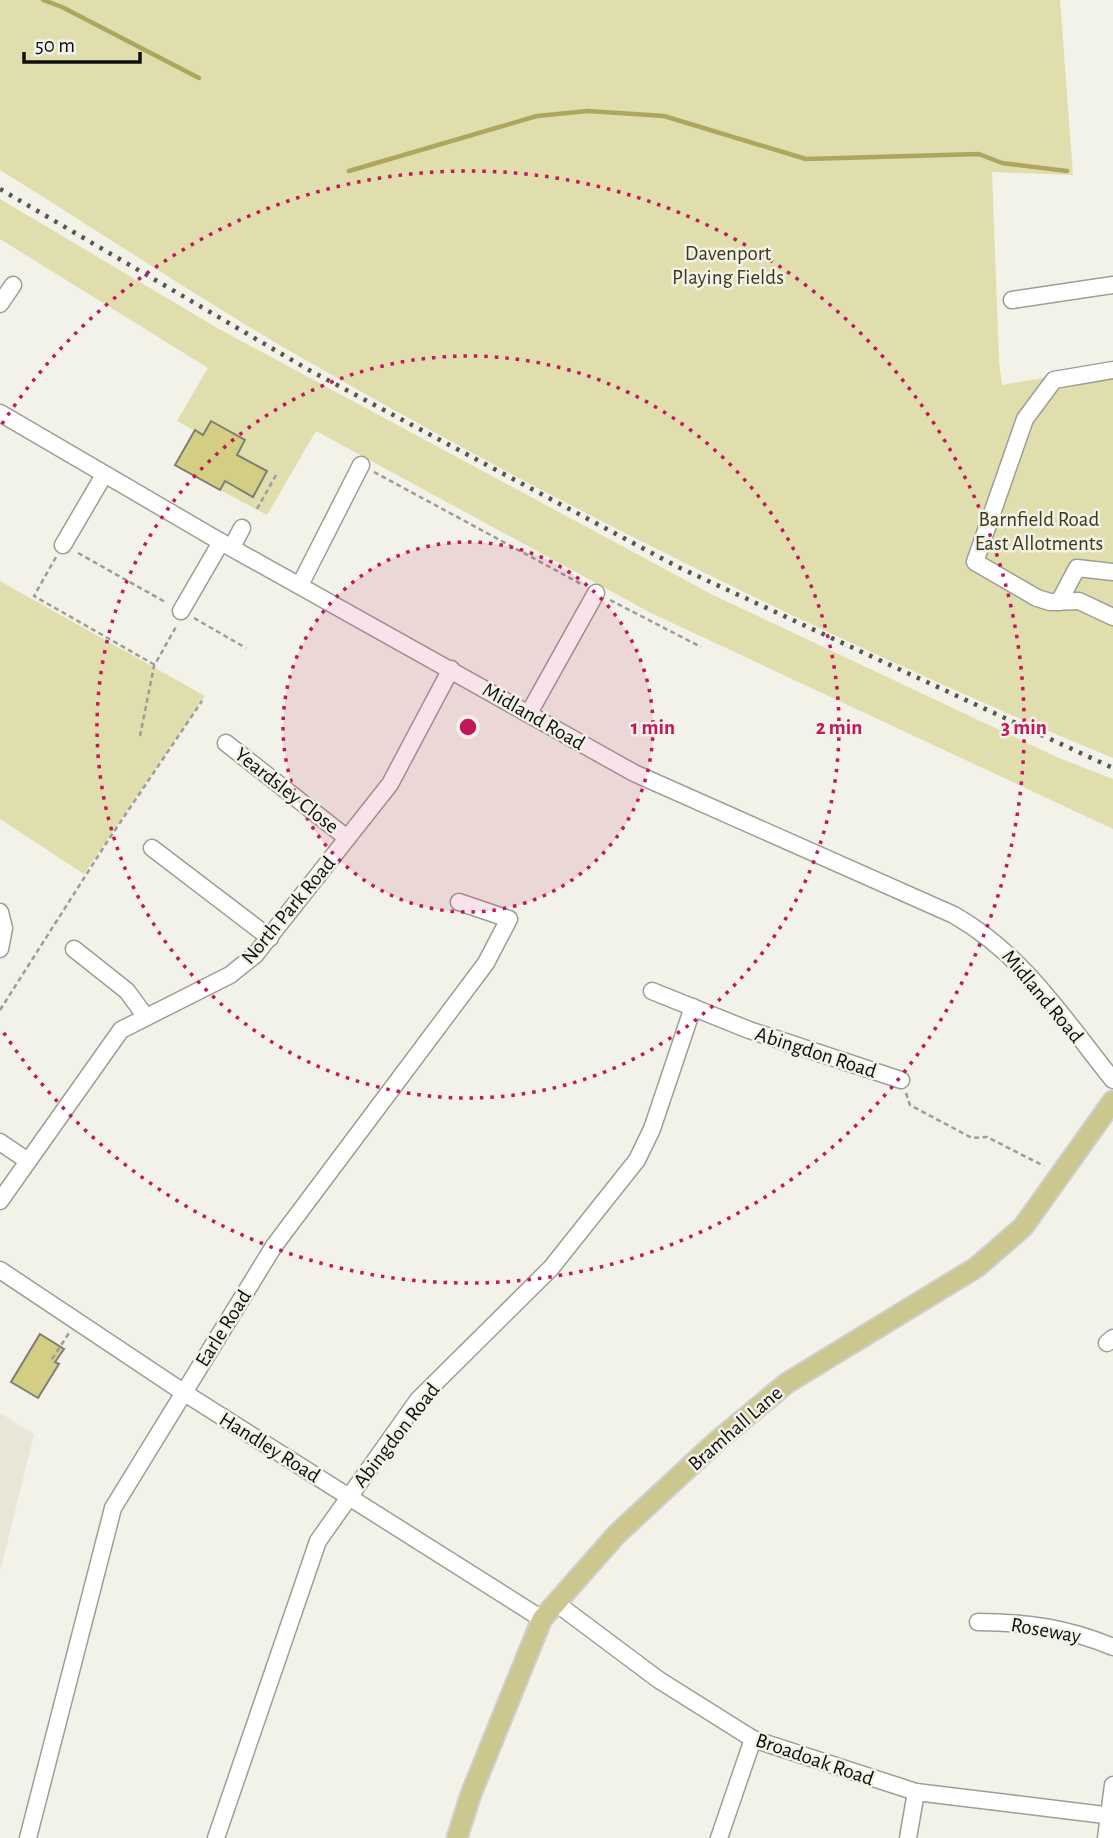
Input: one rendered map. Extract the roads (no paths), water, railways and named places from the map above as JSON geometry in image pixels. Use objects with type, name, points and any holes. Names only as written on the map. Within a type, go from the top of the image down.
[{"type":"main road","name":"Bramhall Lane","points":[[457,1838],[471,1794],[542,1619],[617,1534],[716,1442],[787,1383],[977,1267],[1023,1227],[1113,1101]]},
{"type":"street","points":[[0,304],[13,285]]},
{"type":"street","points":[[1012,300],[1113,285]]},
{"type":"street","points":[[1113,370],[1054,380],[1026,419],[975,562],[1037,598],[1059,602],[1079,601],[1113,617]]},
{"type":"street","name":"Midland Road","points":[[0,413],[226,545],[634,773],[954,915],[986,933],[1021,964],[1113,1080]]},
{"type":"street","points":[[300,585],[361,465]]},
{"type":"street","points":[[63,545],[104,475]]},
{"type":"street","points":[[183,612],[226,545],[242,528]]},
{"type":"street","points":[[1059,602],[1077,568],[1113,572]]},
{"type":"street","points":[[529,713],[596,593]]},
{"type":"street","name":"North Park Road","points":[[0,1201],[121,1030],[230,975],[246,965],[270,938],[390,784],[451,669]]},
{"type":"street","name":"Yeardsley Close","points":[[226,743],[347,838]]},
{"type":"street","points":[[152,848],[270,938]]},
{"type":"street","name":"Earle Road","points":[[28,1838],[113,1507],[274,1246],[486,962],[501,936],[509,919],[459,902]]},
{"type":"street","points":[[0,912],[4,928],[0,949]]},
{"type":"street","points":[[74,949],[127,991],[146,1017]]},
{"type":"street","name":"Abingdon Road","points":[[652,991],[749,1030],[901,1080]]},
{"type":"street","name":"Abingdon Road","points":[[216,1838],[318,1541],[418,1400],[551,1268],[637,1160],[652,1129],[693,1007]]},
{"type":"street","points":[[0,1142],[28,1161]]},
{"type":"street","name":"Handley Road","points":[[0,1270],[57,1301],[76,1321],[183,1392],[542,1619]]},
{"type":"street","name":"Broadoak Road","points":[[556,1603],[659,1680],[753,1739],[916,1792],[1111,1815]]},
{"type":"street","name":"Roseway","points":[[978,1622],[1016,1622],[1074,1631],[1113,1647]]},
{"type":"street","points":[[719,1838],[753,1739]]},
{"type":"street","points":[[1106,1838],[1113,1785]]},
{"type":"street","points":[[908,1838],[916,1792]]},
{"type":"waterway","points":[[43,0],[62,7],[199,78]]},
{"type":"waterway","points":[[349,171],[537,116],[588,111],[664,116],[806,159],[979,154],[1002,163],[1067,171]]},
{"type":"railway","points":[[0,189],[309,370],[678,567],[1113,768]]},
{"type":"park label","name":"Davenport Playing Fields","points":[[728,265]]},
{"type":"park label","name":"Barnfield Road East Allotments","points":[[1039,531]]}]
